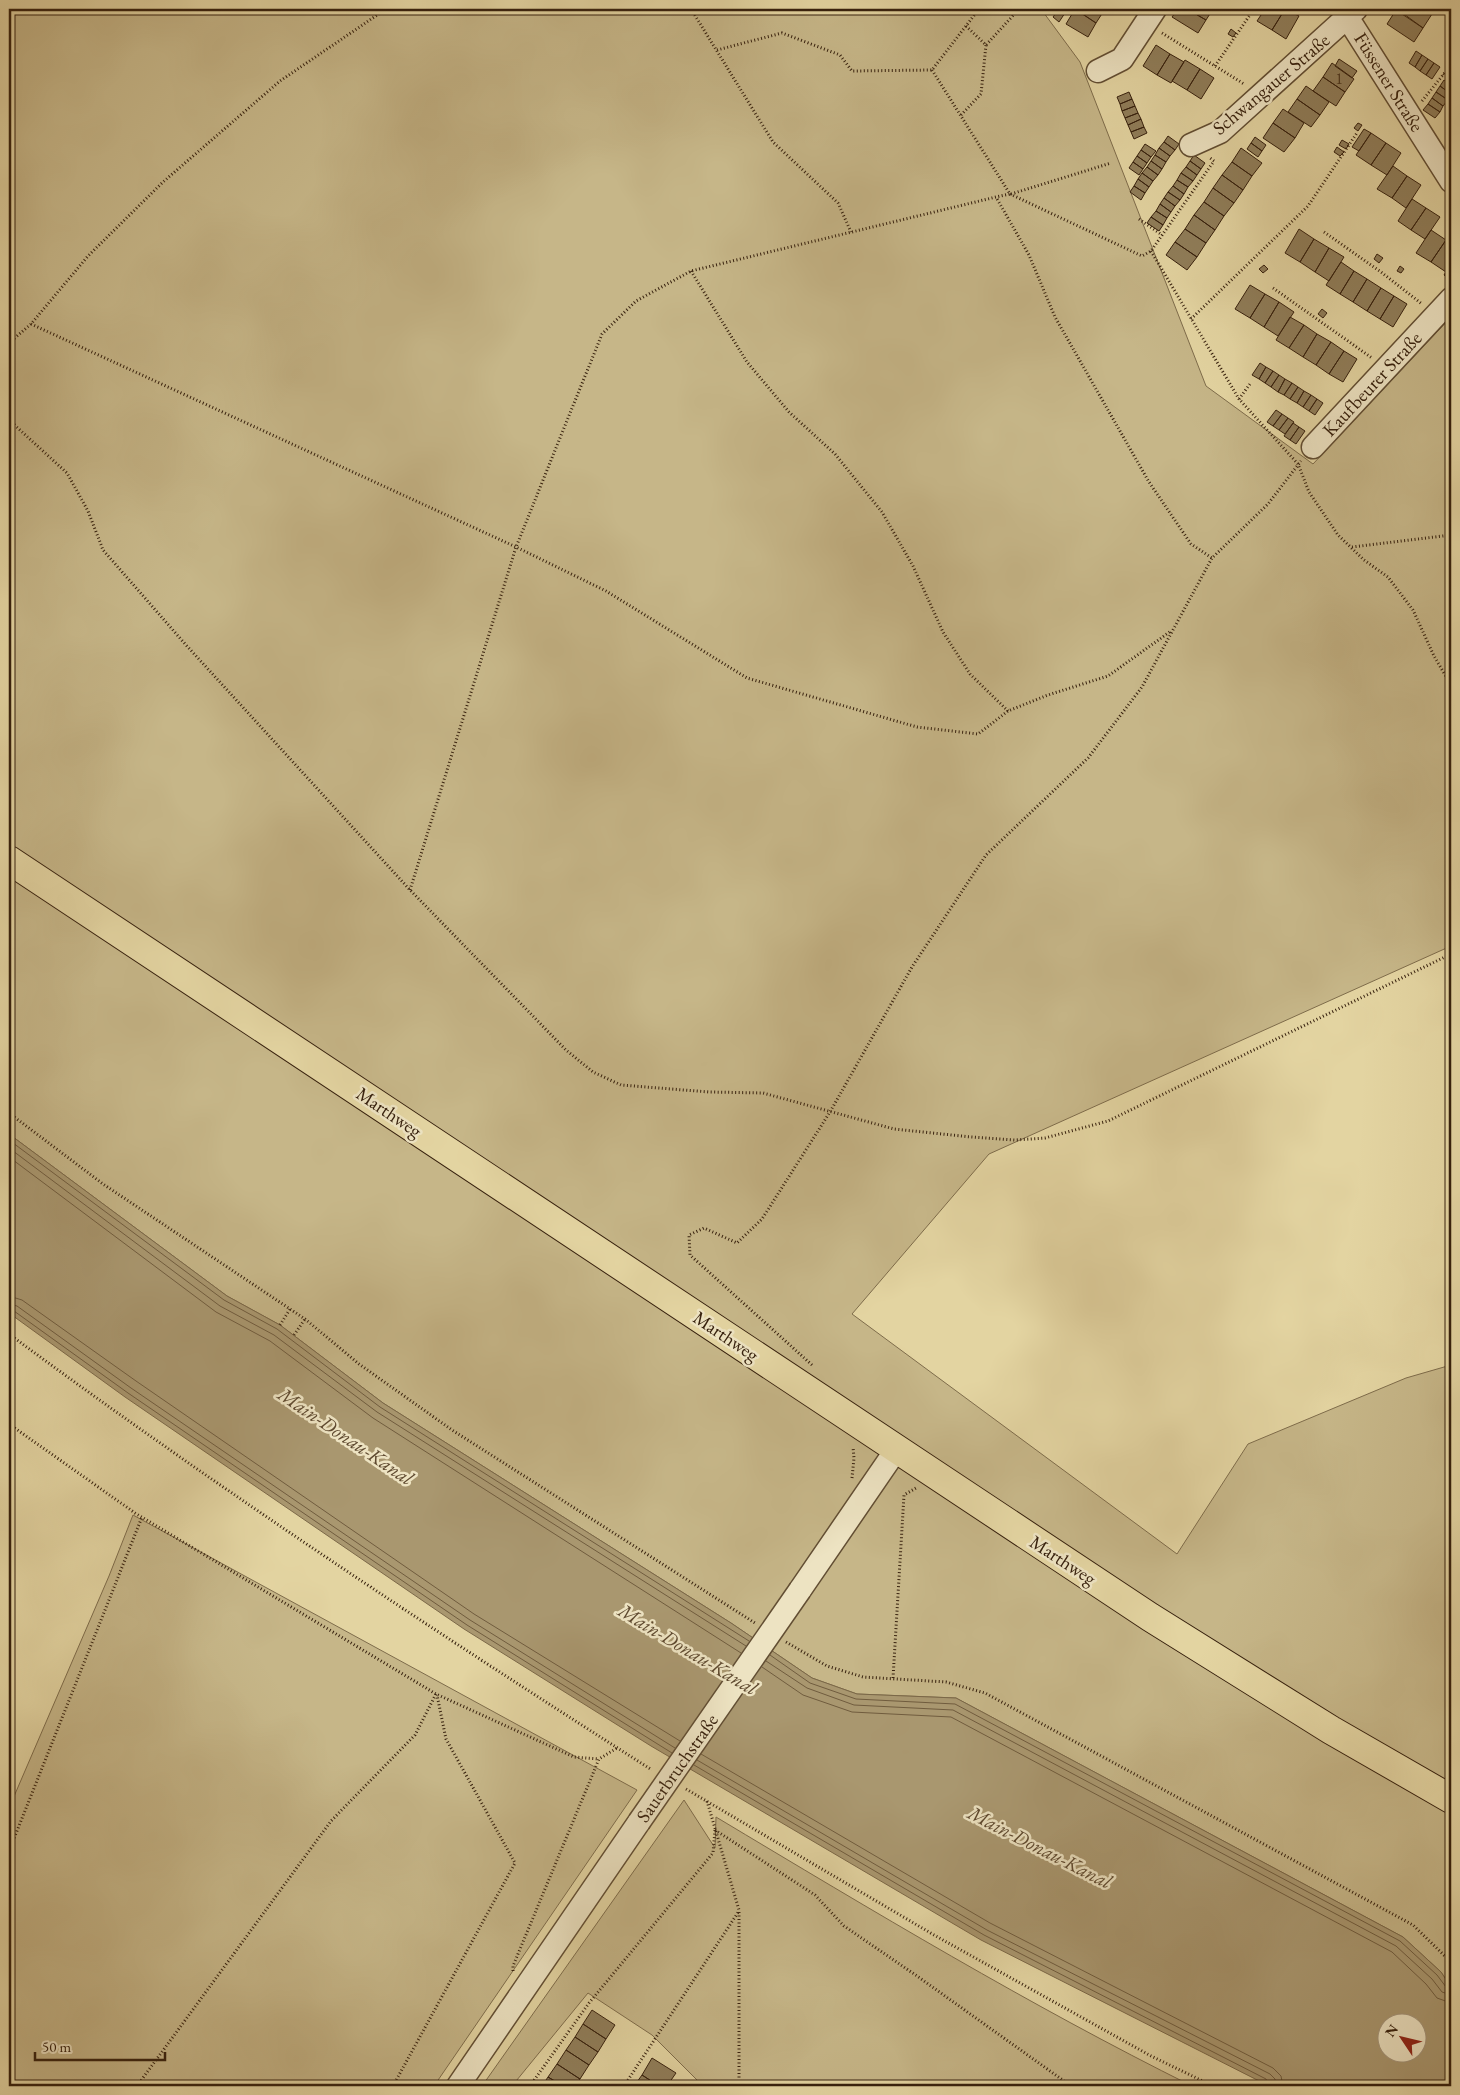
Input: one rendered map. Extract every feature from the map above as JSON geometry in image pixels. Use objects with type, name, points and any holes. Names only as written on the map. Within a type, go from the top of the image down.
[{"type":"main road","name":"Marthweg","points":[[9,860],[896,1450],[1256,1685],[1451,1799]]},
{"type":"street","name":"Schwangauer Straße","points":[[1191,145],[1220,132],[1348,12]]},
{"type":"street","name":"Füssener Straße","points":[[1348,12],[1410,117],[1451,181]]},
{"type":"street","points":[[1098,70],[1122,59],[1150,16]]},
{"type":"street","name":"Kaufbeurer Straße","points":[[1313,447],[1451,299]]},
{"type":"street","name":"Sauerbruchstraße","points":[[458,2086],[896,1450]]},
{"type":"path","points":[[9,343],[31,324],[88,256],[163,182],[280,81],[386,9]]},
{"type":"path","points":[[691,9],[774,142],[838,203],[851,232]]},
{"type":"path","points":[[932,70],[979,9]]},
{"type":"path","points":[[961,115],[981,94],[986,46],[1020,9]]},
{"type":"path","points":[[1215,66],[1254,9]]},
{"type":"path","points":[[1150,16],[1215,66],[1261,95]]},
{"type":"path","points":[[966,26],[986,46]]},
{"type":"path","points":[[717,50],[782,33],[840,56],[852,71],[932,70]]},
{"type":"path","points":[[1410,117],[1451,65]]},
{"type":"path","points":[[932,70],[1010,194],[1142,256],[1151,251],[1214,160],[1191,145]]},
{"type":"path","points":[[1443,74],[1451,80]]},
{"type":"path","points":[[1191,319],[1308,206],[1357,133]]},
{"type":"path","points":[[410,890],[516,547],[602,334],[636,301],[691,271],[1010,194],[1111,163]]},
{"type":"path","points":[[996,197],[1029,255],[1055,317],[1144,474],[1192,544],[1212,558]]},
{"type":"path","points":[[1139,219],[1162,235]]},
{"type":"path","points":[[1324,232],[1381,272],[1436,316]]},
{"type":"path","points":[[1151,251],[1239,400],[1298,464],[1309,492],[1319,510],[1364,560],[1388,577],[1413,610],[1434,656],[1451,685]]},
{"type":"path","points":[[691,271],[747,362],[789,412],[835,454],[882,512],[913,566],[943,632],[970,674],[1008,711]]},
{"type":"path","points":[[1273,288],[1346,337],[1387,368]]},
{"type":"path","points":[[31,324],[516,547],[606,591],[747,678],[917,727],[978,734],[1008,711],[1048,695],[1108,676],[1173,630]]},
{"type":"path","points":[[1239,400],[1250,384]]},
{"type":"path","points":[[9,420],[67,474],[88,511],[103,550],[192,652],[410,890],[566,1050],[593,1072],[621,1085],[709,1092],[763,1093],[894,1128],[1015,1140],[1045,1138],[1108,1122],[1451,954]]},
{"type":"path","points":[[817,1370],[794,1347],[690,1255],[688,1235],[704,1228],[737,1243],[762,1219],[830,1112],[912,967],[986,855],[1088,758],[1142,687],[1212,558],[1268,504],[1313,447]]},
{"type":"path","points":[[1351,547],[1451,535]]},
{"type":"path","points":[[9,1114],[103,1184],[305,1319],[359,1364],[452,1430],[762,1628]]},
{"type":"path","points":[[280,1325],[290,1309]]},
{"type":"path","points":[[294,1334],[305,1319]]},
{"type":"path","points":[[9,1334],[121,1418],[430,1628],[656,1773]]},
{"type":"path","points":[[9,1424],[142,1517],[436,1694],[574,1757],[598,1760]]},
{"type":"path","points":[[893,1678],[904,1495],[916,1488]]},
{"type":"path","points":[[9,1851],[142,1517]]},
{"type":"path","points":[[778,1637],[826,1666],[863,1677],[946,1682],[985,1693],[1413,1925],[1451,1962]]},
{"type":"path","points":[[137,2086],[331,1821],[415,1736],[436,1694]]},
{"type":"path","points":[[393,2086],[514,1863],[446,1738],[436,1694]]},
{"type":"path","points":[[526,1988],[513,1978],[513,1966],[598,1760],[618,1748]]},
{"type":"path","points":[[739,2086],[739,1910],[714,1830],[707,1800],[952,1944],[1151,2056],[1213,2086]]},
{"type":"path","points":[[530,2086],[589,2002],[712,1853],[714,1830]]},
{"type":"path","points":[[714,1830],[815,1895],[844,1926],[1070,2086]]},
{"type":"path","points":[[624,2086],[739,1910]]},
{"type":"shaded area","points":[[9,9],[1041,9],[1080,62],[1206,386],[1313,464],[1451,317],[1451,946],[989,1154],[852,1314],[1177,1554],[1248,1444],[1406,1378],[1451,1365],[1451,1987],[1441,1972],[1403,1937],[956,1698],[857,1694],[812,1678],[731,1623],[383,1403],[280,1325],[227,1296],[9,1134]]},
{"type":"shaded area","points":[[133,1515],[637,1790],[434,2086],[9,2086],[9,1808],[109,1576]]},
{"type":"shaded area","points":[[684,1800],[715,1848],[716,1817],[1011,1990],[1192,2086],[703,2086],[652,2035],[588,1993],[512,2086],[482,2086]]},
{"type":"water","name":"Main-Donau-Kanal","points":[[9,1134],[227,1296],[280,1325],[383,1403],[731,1623],[812,1678],[857,1694],[956,1698],[1403,1937],[1441,1972],[1451,1987],[1451,2086],[1269,2086],[981,1940],[651,1746],[464,1629],[125,1397],[9,1313]]},
{"type":"building","points":[[1059,9],[1065,13],[1059,22],[1053,17]]},
{"type":"building","points":[[1075,9],[1096,23],[1088,37],[1066,24]]},
{"type":"building","points":[[1075,9],[1105,9],[1096,23]]},
{"type":"building","points":[[1178,9],[1187,9],[1206,20],[1198,33],[1172,17]]},
{"type":"building","points":[[1187,9],[1213,9],[1206,20]]},
{"type":"building","points":[[1265,9],[1285,9],[1272,30],[1257,21]]},
{"type":"building","points":[[1285,9],[1299,16],[1286,39],[1272,30]]},
{"type":"building","points":[[1397,9],[1424,9],[1432,14],[1423,28]]},
{"type":"building","points":[[1424,9],[1436,9],[1432,14]]},
{"type":"building","points":[[1396,10],[1423,28],[1414,42],[1387,24]]},
{"type":"building","points":[[1231,29],[1236,33],[1233,37],[1228,34]]},
{"type":"building","points":[[1156,45],[1170,54],[1157,75],[1143,66]]},
{"type":"building","points":[[1416,51],[1422,55],[1415,67],[1409,63]]},
{"type":"building","points":[[1170,54],[1184,62],[1171,83],[1157,75]]},
{"type":"building","points":[[1422,55],[1428,59],[1420,71],[1415,67]]},
{"type":"building","points":[[1339,59],[1357,71],[1352,78],[1335,66]]},
{"type":"building","points":[[1428,59],[1434,63],[1426,75],[1420,71]]},
{"type":"building","points":[[1185,60],[1200,69],[1187,90],[1172,81]]},
{"type":"building","points":[[1332,63],[1354,79],[1345,92],[1323,77]]},
{"type":"building","points":[[1434,63],[1440,67],[1432,79],[1426,75]]},
{"type":"building","points":[[1200,69],[1214,78],[1201,99],[1187,90]]},
{"type":"building","points":[[1323,77],[1345,92],[1336,106],[1313,91]]},
{"type":"building","points":[[1444,80],[1451,85],[1451,94],[1440,86]]},
{"type":"building","points":[[1306,86],[1329,102],[1320,115],[1297,99]]},
{"type":"building","points":[[1440,86],[1451,94],[1448,100],[1436,92]]},
{"type":"building","points":[[1129,92],[1132,99],[1120,104],[1117,97]]},
{"type":"building","points":[[1436,92],[1448,100],[1443,106],[1432,98]]},
{"type":"building","points":[[1432,98],[1443,106],[1440,112],[1428,104]]},
{"type":"building","points":[[1132,99],[1135,106],[1122,111],[1120,104]]},
{"type":"building","points":[[1297,99],[1320,115],[1311,127],[1288,112]]},
{"type":"building","points":[[1428,104],[1440,112],[1435,118],[1423,110]]},
{"type":"building","points":[[1135,106],[1138,113],[1125,118],[1122,111]]},
{"type":"building","points":[[1283,109],[1304,123],[1295,138],[1273,123]]},
{"type":"building","points":[[1138,113],[1141,119],[1128,125],[1125,118]]},
{"type":"building","points":[[1141,119],[1144,127],[1131,132],[1128,125]]},
{"type":"building","points":[[1273,123],[1295,138],[1284,152],[1263,138]]},
{"type":"building","points":[[1358,123],[1362,125],[1358,131],[1354,128]]},
{"type":"building","points":[[1144,127],[1147,133],[1134,139],[1131,132]]},
{"type":"building","points":[[1364,129],[1371,133],[1359,151],[1352,147]]},
{"type":"building","points":[[1371,133],[1386,143],[1371,165],[1356,155]]},
{"type":"building","points":[[1168,136],[1179,144],[1175,150],[1164,142]]},
{"type":"building","points":[[1255,137],[1266,145],[1262,151],[1251,143]]},
{"type":"building","points":[[1342,140],[1349,144],[1346,149],[1339,145]]},
{"type":"building","points":[[1164,142],[1175,150],[1170,156],[1159,148]]},
{"type":"building","points":[[1251,143],[1262,151],[1258,157],[1247,149]]},
{"type":"building","points":[[1386,143],[1401,153],[1387,175],[1371,165]]},
{"type":"building","points":[[1145,144],[1156,151],[1151,157],[1141,150]]},
{"type":"building","points":[[1337,147],[1344,152],[1340,156],[1334,152]]},
{"type":"building","points":[[1159,148],[1170,156],[1166,162],[1155,155]]},
{"type":"building","points":[[1241,148],[1262,163],[1252,176],[1232,162]]},
{"type":"building","points":[[1141,150],[1151,157],[1147,163],[1137,156]]},
{"type":"building","points":[[1155,155],[1166,162],[1162,169],[1151,161]]},
{"type":"building","points":[[1194,155],[1205,163],[1201,169],[1190,161]]},
{"type":"building","points":[[1137,156],[1147,163],[1143,169],[1133,162]]},
{"type":"building","points":[[1151,161],[1162,169],[1158,175],[1147,167]]},
{"type":"building","points":[[1190,161],[1201,169],[1197,175],[1186,167]]},
{"type":"building","points":[[1133,162],[1143,169],[1139,175],[1129,168]]},
{"type":"building","points":[[1232,162],[1252,176],[1243,190],[1222,175]]},
{"type":"building","points":[[1393,166],[1407,176],[1392,198],[1377,189]]},
{"type":"building","points":[[1147,167],[1158,175],[1153,181],[1142,173]]},
{"type":"building","points":[[1186,167],[1197,175],[1193,181],[1181,173]]},
{"type":"building","points":[[1142,173],[1153,181],[1149,187],[1138,179]]},
{"type":"building","points":[[1181,173],[1193,181],[1188,187],[1177,180]]},
{"type":"building","points":[[1222,175],[1243,190],[1234,203],[1213,188]]},
{"type":"building","points":[[1407,176],[1421,185],[1406,208],[1392,198]]},
{"type":"building","points":[[1138,179],[1149,187],[1145,193],[1134,186]]},
{"type":"building","points":[[1177,180],[1188,187],[1184,194],[1173,186]]},
{"type":"building","points":[[1134,186],[1145,193],[1141,200],[1130,192]]},
{"type":"building","points":[[1173,186],[1184,194],[1180,200],[1168,192]]},
{"type":"building","points":[[1213,188],[1234,203],[1224,216],[1204,202]]},
{"type":"building","points":[[1168,192],[1180,200],[1175,206],[1164,198]]},
{"type":"building","points":[[1164,198],[1175,206],[1171,212],[1160,204]]},
{"type":"building","points":[[1412,199],[1426,208],[1411,230],[1398,221]]},
{"type":"building","points":[[1204,202],[1224,216],[1215,230],[1194,215]]},
{"type":"building","points":[[1160,204],[1171,212],[1167,218],[1156,211]]},
{"type":"building","points":[[1426,208],[1440,217],[1425,239],[1411,230]]},
{"type":"building","points":[[1156,211],[1167,218],[1163,225],[1151,217]]},
{"type":"building","points":[[1194,215],[1215,230],[1206,243],[1185,229]]},
{"type":"building","points":[[1151,217],[1163,225],[1159,231],[1147,223]]},
{"type":"building","points":[[1185,229],[1206,243],[1197,257],[1175,242]]},
{"type":"building","points":[[1299,229],[1314,239],[1300,262],[1285,253]]},
{"type":"building","points":[[1431,230],[1446,240],[1431,262],[1416,253]]},
{"type":"building","points":[[1314,239],[1329,248],[1315,272],[1300,262]]},
{"type":"building","points":[[1446,240],[1451,244],[1451,264],[1446,272],[1431,262]]},
{"type":"building","points":[[1175,242],[1197,257],[1187,270],[1166,255]]},
{"type":"building","points":[[1329,248],[1344,257],[1329,281],[1315,272]]},
{"type":"building","points":[[1377,254],[1383,258],[1379,263],[1374,259]]},
{"type":"building","points":[[1341,262],[1354,271],[1340,294],[1326,285]]},
{"type":"building","points":[[1451,264],[1451,278],[1450,280],[1444,275]]},
{"type":"building","points":[[1264,265],[1268,269],[1263,273],[1259,269]]},
{"type":"building","points":[[1400,266],[1404,269],[1401,273],[1397,271]]},
{"type":"building","points":[[1354,271],[1367,279],[1353,302],[1340,294]]},
{"type":"building","points":[[1367,279],[1381,288],[1367,311],[1353,302]]},
{"type":"building","points":[[1250,285],[1265,294],[1250,318],[1235,309]]},
{"type":"building","points":[[1381,288],[1394,296],[1380,319],[1367,311]]},
{"type":"building","points":[[1265,294],[1279,302],[1264,327],[1250,318]]},
{"type":"building","points":[[1394,296],[1407,304],[1393,327],[1380,319]]},
{"type":"building","points":[[1279,302],[1294,312],[1278,336],[1264,327]]},
{"type":"building","points":[[1322,309],[1327,313],[1323,318],[1318,314]]},
{"type":"building","points":[[1290,317],[1304,325],[1289,348],[1276,340]]},
{"type":"building","points":[[1304,325],[1317,334],[1303,357],[1289,348]]},
{"type":"building","points":[[1317,334],[1331,342],[1316,365],[1303,357]]},
{"type":"building","points":[[1331,342],[1344,351],[1329,374],[1316,365]]},
{"type":"building","points":[[1344,351],[1357,359],[1343,382],[1329,374]]},
{"type":"building","points":[[1260,363],[1266,367],[1259,379],[1252,375]]},
{"type":"building","points":[[1266,367],[1273,371],[1265,383],[1259,379]]},
{"type":"building","points":[[1273,371],[1279,375],[1271,387],[1265,383]]},
{"type":"building","points":[[1279,375],[1285,379],[1278,392],[1271,387]]},
{"type":"building","points":[[1285,379],[1292,383],[1284,395],[1278,392]]},
{"type":"building","points":[[1292,383],[1298,387],[1290,399],[1284,395]]},
{"type":"building","points":[[1298,387],[1304,391],[1297,403],[1290,399]]},
{"type":"building","points":[[1304,391],[1311,395],[1303,407],[1297,403]]},
{"type":"building","points":[[1311,395],[1317,399],[1309,411],[1303,407]]},
{"type":"building","points":[[1317,399],[1323,403],[1315,415],[1309,411]]},
{"type":"building","points":[[1276,410],[1282,414],[1273,426],[1267,422]]},
{"type":"building","points":[[1282,414],[1288,418],[1279,430],[1273,426]]},
{"type":"building","points":[[1288,418],[1294,422],[1285,434],[1279,430]]},
{"type":"building","points":[[1293,423],[1299,427],[1290,440],[1284,436]]},
{"type":"building","points":[[1299,427],[1305,431],[1296,444],[1290,440]]},
{"type":"building","points":[[592,2010],[615,2025],[606,2039],[583,2024]]},
{"type":"building","points":[[583,2024],[606,2039],[598,2052],[575,2037]]},
{"type":"building","points":[[575,2037],[598,2052],[589,2065],[566,2050]]},
{"type":"building","points":[[566,2050],[589,2065],[580,2079],[557,2064]]},
{"type":"building","points":[[652,2058],[676,2073],[667,2086],[659,2086],[642,2075]]},
{"type":"building","points":[[557,2064],[580,2079],[575,2086],[563,2086],[548,2077]]},
{"type":"building","points":[[642,2075],[659,2086],[634,2086]]},
{"type":"building","points":[[548,2077],[563,2086],[542,2086]]}]
